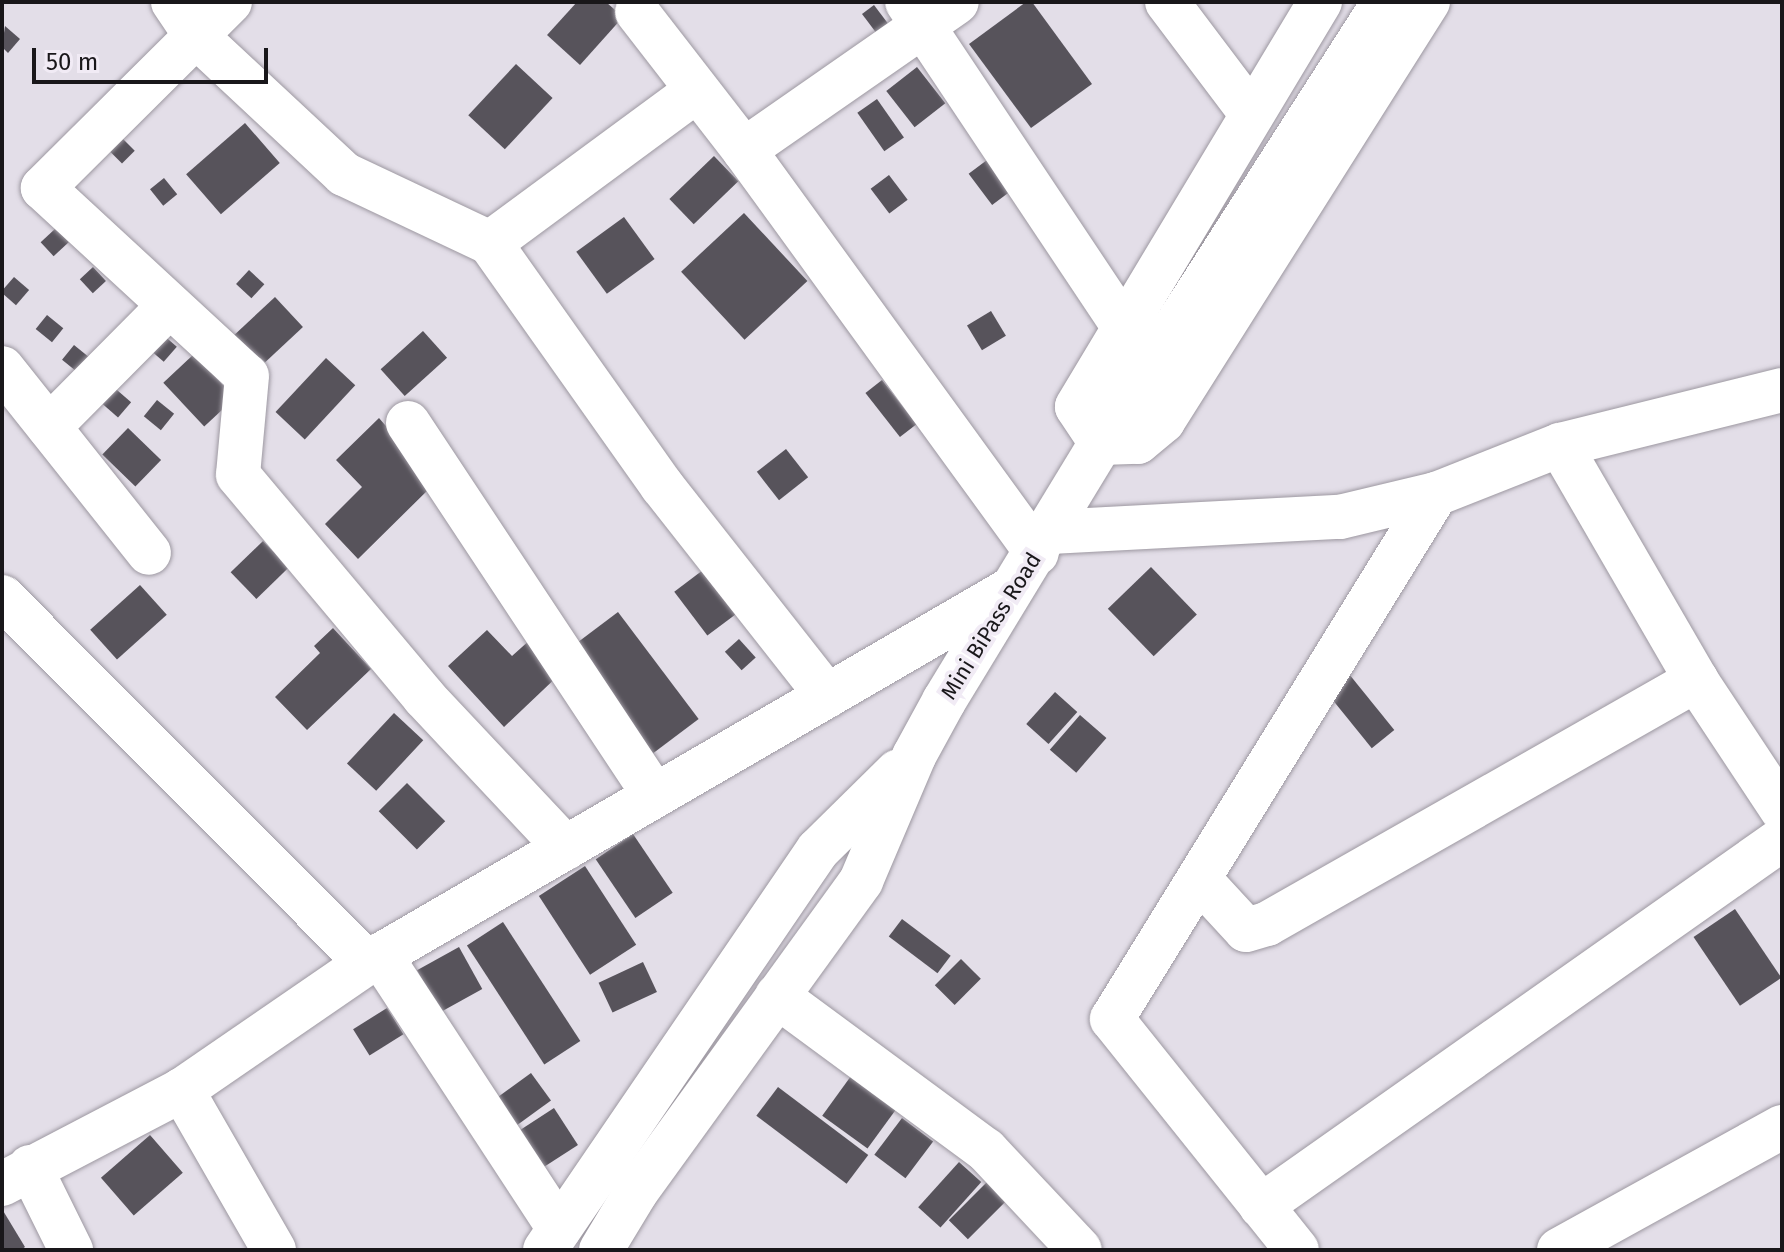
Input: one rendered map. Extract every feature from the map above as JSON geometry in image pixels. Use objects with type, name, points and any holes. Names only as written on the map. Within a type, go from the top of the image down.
[{"type":"street","points":[[230,2],[184,19],[43,188],[247,376],[238,475],[424,697],[566,848]]},
{"type":"street","points":[[1167,2],[1252,115]]},
{"type":"street","points":[[1320,2],[1077,407],[1101,443],[1138,442],[1163,421],[1428,2]]},
{"type":"street","name":"Mini BiPass Road","points":[[601,1250],[636,1192],[861,881],[914,756],[1101,443],[1384,2]]},
{"type":"street","points":[[744,150],[929,10],[1124,327]]},
{"type":"street","points":[[637,12],[695,92],[744,150],[1035,557]]},
{"type":"street","points":[[184,19],[344,174],[490,243],[662,486],[827,696]]},
{"type":"street","points":[[490,243],[695,92]]},
{"type":"street","points":[[49,427],[169,306]]},
{"type":"street","points":[[2,368],[149,553]]},
{"type":"street","points":[[71,1250],[16,1176],[182,1090],[374,959],[827,696],[1035,557],[1340,517],[1436,494],[1560,445],[1782,390]]},
{"type":"street","points":[[408,423],[655,796]]},
{"type":"street","points":[[1560,445],[1696,680],[1782,810]]},
{"type":"street","points":[[1297,1250],[1112,1019],[1436,494]]},
{"type":"street","points":[[2,597],[374,959],[552,1239],[818,850],[914,756]]},
{"type":"street","points":[[1199,879],[1246,930],[1267,924],[1696,680]]},
{"type":"street","points":[[1261,1206],[1782,839]]},
{"type":"street","points":[[777,996],[986,1150],[1080,1250]]},
{"type":"street","points":[[182,1090],[274,1250]]},
{"type":"street","points":[[1567,1248],[1776,1142]]},
{"type":"building","points":[[577,2],[606,2],[623,17],[580,65],[547,35]]},
{"type":"building","points":[[1026,2],[1032,2],[1092,84],[1031,128],[969,44]]},
{"type":"building","points":[[874,5],[890,26],[878,35],[862,14]]},
{"type":"building","points":[[5,26],[20,39],[8,53],[2,47]]},
{"type":"building","points":[[516,64],[553,98],[505,149],[468,115]]},
{"type":"building","points":[[917,67],[945,103],[915,127],[886,91]]},
{"type":"building","points":[[877,99],[904,138],[884,151],[857,113]]},
{"type":"building","points":[[245,123],[280,163],[221,214],[186,174]]},
{"type":"building","points":[[122,138],[135,151],[122,163],[109,151]]},
{"type":"building","points":[[714,156],[738,181],[694,224],[669,199]]},
{"type":"building","points":[[987,160],[1010,191],[992,205],[969,174]]},
{"type":"building","points":[[889,175],[908,200],[889,214],[871,189]]},
{"type":"building","points":[[164,178],[177,194],[163,206],[150,189]]},
{"type":"building","points":[[744,213],[807,281],[745,340],[681,272]]},
{"type":"building","points":[[624,217],[655,259],[607,294],[576,252]]},
{"type":"building","points":[[56,228],[69,242],[54,256],[41,242]]},
{"type":"building","points":[[93,267],[106,281],[93,293],[80,279]]},
{"type":"building","points":[[249,270],[264,284],[251,298],[236,284]]},
{"type":"building","points":[[14,277],[29,290],[16,305],[2,293]]},
{"type":"building","points":[[275,297],[303,327],[260,367],[232,337]]},
{"type":"building","points":[[991,311],[1006,336],[982,350],[967,325]]},
{"type":"building","points":[[47,315],[63,328],[52,342],[36,329]]},
{"type":"building","points":[[423,331],[447,358],[405,396],[381,369]]},
{"type":"building","points":[[161,333],[177,347],[164,362],[148,348]]},
{"type":"building","points":[[74,345],[95,362],[83,377],[62,360]]},
{"type":"building","points":[[194,354],[235,398],[204,427],[163,383]]},
{"type":"building","points":[[326,358],[355,385],[305,439],[276,412]]},
{"type":"building","points":[[882,380],[916,424],[900,437],[865,393]]},
{"type":"building","points":[[110,384],[131,402],[118,417],[97,399]]},
{"type":"building","points":[[157,400],[174,414],[161,430],[144,416]]},
{"type":"building","points":[[379,418],[435,483],[358,559],[325,524],[362,487],[336,460]]},
{"type":"building","points":[[128,428],[161,460],[135,487],[102,455]]},
{"type":"building","points":[[786,449],[808,477],[779,500],[757,472]]},
{"type":"building","points":[[263,541],[289,568],[256,599],[231,572]]},
{"type":"building","points":[[1151,567],[1197,614],[1154,656],[1108,609]]},
{"type":"building","points":[[703,570],[736,614],[707,636],[674,592]]},
{"type":"building","points":[[140,585],[167,615],[117,660],[90,630]]},
{"type":"building","points":[[618,612],[699,719],[653,753],[572,646]]},
{"type":"building","points":[[333,628],[371,669],[307,730],[275,697],[320,653],[314,646]]},
{"type":"building","points":[[487,630],[512,656],[531,639],[562,672],[504,727],[448,666]]},
{"type":"building","points":[[739,639],[756,658],[742,670],[725,652]]},
{"type":"building","points":[[1349,674],[1394,730],[1372,748],[1326,692]]},
{"type":"building","points":[[1055,692],[1077,712],[1049,744],[1026,724]]},
{"type":"building","points":[[394,713],[423,740],[376,791],[347,763]]},
{"type":"building","points":[[1080,715],[1106,738],[1076,773],[1050,750]]},
{"type":"building","points":[[407,783],[445,821],[417,849],[379,811]]},
{"type":"building","points":[[633,834],[673,893],[635,918],[596,859]]},
{"type":"building","points":[[585,866],[636,945],[590,975],[539,896]]},
{"type":"building","points":[[1735,909],[1781,978],[1740,1006],[1694,937]]},
{"type":"building","points":[[902,919],[951,956],[937,973],[889,937]]},
{"type":"building","points":[[503,922],[580,1041],[544,1065],[467,945]]},
{"type":"building","points":[[459,947],[482,989],[440,1012],[417,970]]},
{"type":"building","points":[[961,959],[981,979],[955,1005],[935,985]]},
{"type":"building","points":[[643,962],[657,992],[613,1013],[599,983]]},
{"type":"building","points":[[387,1008],[403,1034],[370,1055],[353,1029]]},
{"type":"building","points":[[531,1073],[551,1101],[514,1128],[494,1100]]},
{"type":"building","points":[[851,1076],[896,1109],[868,1149],[822,1116]]},
{"type":"building","points":[[778,1087],[868,1155],[847,1184],[756,1116]]},
{"type":"building","points":[[554,1108],[578,1145],[537,1172],[513,1135]]},
{"type":"building","points":[[902,1118],[933,1141],[905,1178],[874,1155]]},
{"type":"building","points":[[150,1135],[183,1173],[134,1215],[101,1178]]},
{"type":"building","points":[[959,1162],[981,1182],[940,1227],[918,1207]]},
{"type":"building","points":[[987,1182],[1006,1201],[968,1239],[949,1220]]},
{"type":"building","points":[[2,1209],[25,1247],[21,1250],[2,1250]]}]
